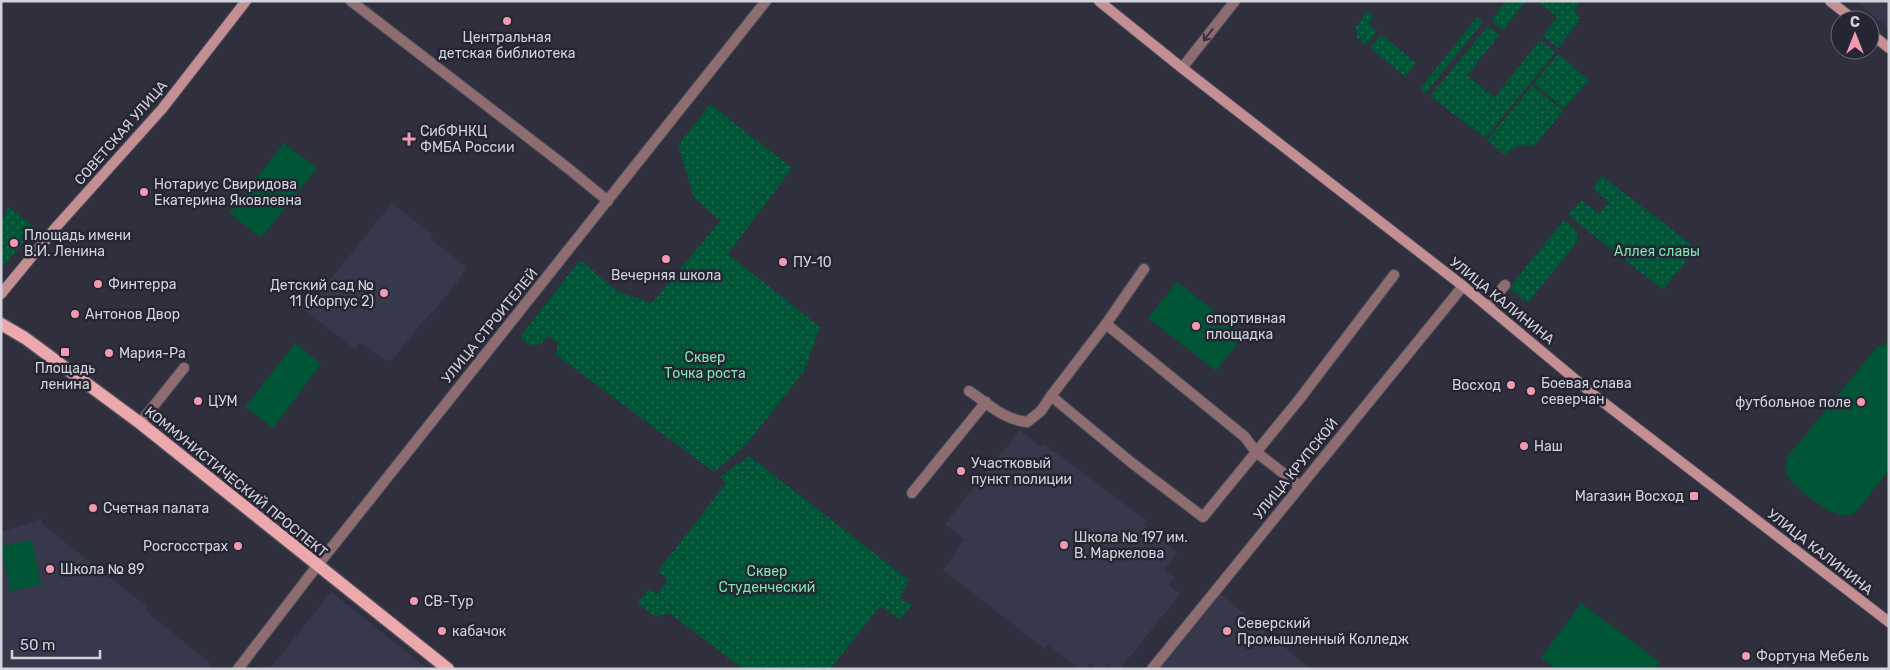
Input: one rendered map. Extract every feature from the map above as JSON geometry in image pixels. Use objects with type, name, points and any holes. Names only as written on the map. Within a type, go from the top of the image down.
[{"type":"main road","name":"СОВЕТСКАЯ УЛИЦА","points":[[1,294],[57,226],[162,109],[246,1]]},
{"type":"main road","name":"УЛИЦА КАЛИНИНА","points":[[1099,1],[1182,68],[1488,306],[1600,399],[1889,622]]},
{"type":"main road","points":[[1830,1],[1841,10]]},
{"type":"main road","name":"КОММУНИСТИЧЕСКИЙ ПРОСПЕКТ","points":[[1,324],[25,338],[140,423],[448,669]]},
{"type":"street","points":[[351,1],[608,200]]},
{"type":"street","name":"УЛИЦА СТРОИТЕЛЕЙ","points":[[238,669],[317,566],[766,1]]},
{"type":"street","points":[[1182,68],[1235,1]]},
{"type":"street","points":[[969,391],[1003,416],[1013,421],[1027,422],[1041,411],[1106,324],[1144,269]]},
{"type":"street","points":[[1051,396],[1132,463],[1203,517],[1298,401],[1394,275]]},
{"type":"street","points":[[1488,306],[1505,285]]},
{"type":"street","name":"УЛИЦА КРУПСКОЙ","points":[[1152,669],[1462,286]]},
{"type":"street","points":[[1106,324],[1245,437],[1256,452],[1300,486]]},
{"type":"street","points":[[140,423],[184,368]]},
{"type":"street","points":[[912,493],[986,402]]},
{"type":"shaded area","points":[[1856,1],[1889,1],[1889,28],[1880,21],[1880,10],[1867,10]]},
{"type":"shaded area","name":"Детский сад № 11 (Корпус 2)","points":[[392,203],[433,235],[431,239],[466,267],[462,273],[463,275],[391,361],[383,359],[360,343],[355,349],[305,311]]},
{"type":"shaded area","name":"Школа № 197 им. В. Маркелова","points":[[1020,430],[1041,447],[1044,444],[1147,521],[1144,525],[1177,552],[1165,569],[1175,578],[1169,585],[1180,594],[1120,669],[1113,669],[1107,664],[1104,669],[1097,669],[1090,663],[1086,669],[1078,669],[1049,645],[1045,649],[943,570],[964,539],[945,524]]},
{"type":"shaded area","name":"Школа № 89","points":[[42,519],[43,525],[146,606],[147,612],[211,664],[208,669],[1,669],[1,532]]},
{"type":"shaded area","points":[[331,592],[428,669],[270,669]]},
{"type":"shaded area","name":"Северский Промышленный Колледж","points":[[1220,593],[1310,669],[1159,669]]},
{"type":"green space","points":[[1506,1],[1526,1],[1503,30],[1494,23],[1493,18]]},
{"type":"green space","points":[[1538,1],[1580,1],[1574,10],[1579,17],[1578,23],[1558,48],[1543,36],[1557,17]]},
{"type":"green space","points":[[1367,11],[1374,16],[1369,24],[1377,31],[1366,45],[1357,38],[1356,27]]},
{"type":"green space","points":[[1477,17],[1483,22],[1425,94],[1420,89]]},
{"type":"green space","points":[[1486,28],[1491,28],[1499,35],[1467,76],[1495,97],[1540,40],[1556,52],[1485,138],[1430,96]]},
{"type":"green space","points":[[1381,34],[1416,63],[1405,77],[1370,48]]},
{"type":"green space","points":[[1558,54],[1589,80],[1564,109],[1534,83]]},
{"type":"green space","points":[[1532,85],[1563,111],[1533,147],[1518,146],[1506,155],[1487,140]]},
{"type":"green space","name":"Сквер Точка роста","points":[[710,104],[792,168],[728,254],[820,327],[804,371],[747,444],[714,472],[556,355],[558,343],[548,336],[542,343],[531,346],[520,337],[580,260],[619,292],[652,303],[720,221],[694,198],[678,145]]},
{"type":"green space","points":[[284,143],[317,168],[261,238],[229,213]]},
{"type":"green space","name":"Аллея славы","points":[[1602,176],[1696,248],[1663,290],[1568,215],[1581,200],[1599,214],[1609,202],[1592,188]]},
{"type":"green space","points":[[8,207],[35,227],[5,265],[1,263],[1,224]]},
{"type":"green space","points":[[1564,220],[1577,232],[1577,242],[1528,303],[1509,288]]},
{"type":"green space","name":"спортивная площадка","points":[[1177,282],[1244,334],[1216,371],[1148,318]]},
{"type":"green space","points":[[295,343],[321,364],[273,428],[245,407]]},
{"type":"green space","name":"футбольное поле","points":[[1889,343],[1889,470],[1855,513],[1840,515],[1819,504],[1790,480],[1787,475],[1786,461],[1788,456],[1877,347]]},
{"type":"green space","name":"Сквер Студенческий","points":[[749,456],[909,580],[899,598],[912,605],[900,619],[880,606],[830,669],[743,669],[669,613],[656,617],[637,603],[649,589],[657,594],[668,580],[658,571],[726,483],[720,477]]},
{"type":"green space","points":[[32,540],[41,585],[10,591],[1,546]]},
{"type":"green space","points":[[1581,603],[1660,662],[1655,669],[1557,669],[1541,658]]},
{"type":"place","name":"Центральная детская библиотека","points":[[507,21]]},
{"type":"place","name":"СибФНКЦ ФМБА России","points":[[409,139]]},
{"type":"place","name":"Нотариус Свиридова Екатерина Яковлевна","points":[[144,192]]},
{"type":"place","name":"Площадь имени В.И. Ленина","points":[[14,243]]},
{"type":"place","name":"Вечерняя школа","points":[[666,259]]},
{"type":"place","name":"ПУ-10","points":[[783,262]]},
{"type":"place","name":"Финтерра","points":[[98,284]]},
{"type":"place","name":"Детский сад № 11 (Корпус 2)","points":[[384,293]]},
{"type":"place","name":"Антонов Двор","points":[[75,314]]},
{"type":"place","name":"спортивная площадка","points":[[1196,326]]},
{"type":"place","name":"Площадь ленина","points":[[65,352]]},
{"type":"place","name":"Мария-Ра","points":[[109,353]]},
{"type":"place","name":"Восход","points":[[1511,385]]},
{"type":"place","name":"Боевая слава северчан","points":[[1531,391]]},
{"type":"place","name":"ЦУМ","points":[[198,401]]},
{"type":"place","name":"футбольное поле","points":[[1861,402]]},
{"type":"place","name":"Наш","points":[[1524,446]]},
{"type":"place","name":"Участковый пункт полиции","points":[[961,471]]},
{"type":"place","name":"Магазин Восход","points":[[1694,496]]},
{"type":"place","name":"Счетная палата","points":[[93,508]]},
{"type":"place","name":"Школа № 197 им. В. Маркелова","points":[[1064,545]]},
{"type":"place","name":"Росгосстрах","points":[[238,546]]},
{"type":"place","name":"Школа № 89","points":[[50,569]]},
{"type":"place","name":"СВ-Тур","points":[[414,601]]},
{"type":"place","name":"кабачок","points":[[442,631]]},
{"type":"place","name":"Северский Промышленный Колледж","points":[[1227,631]]},
{"type":"place","name":"Фортуна Мебель","points":[[1746,656]]}]
